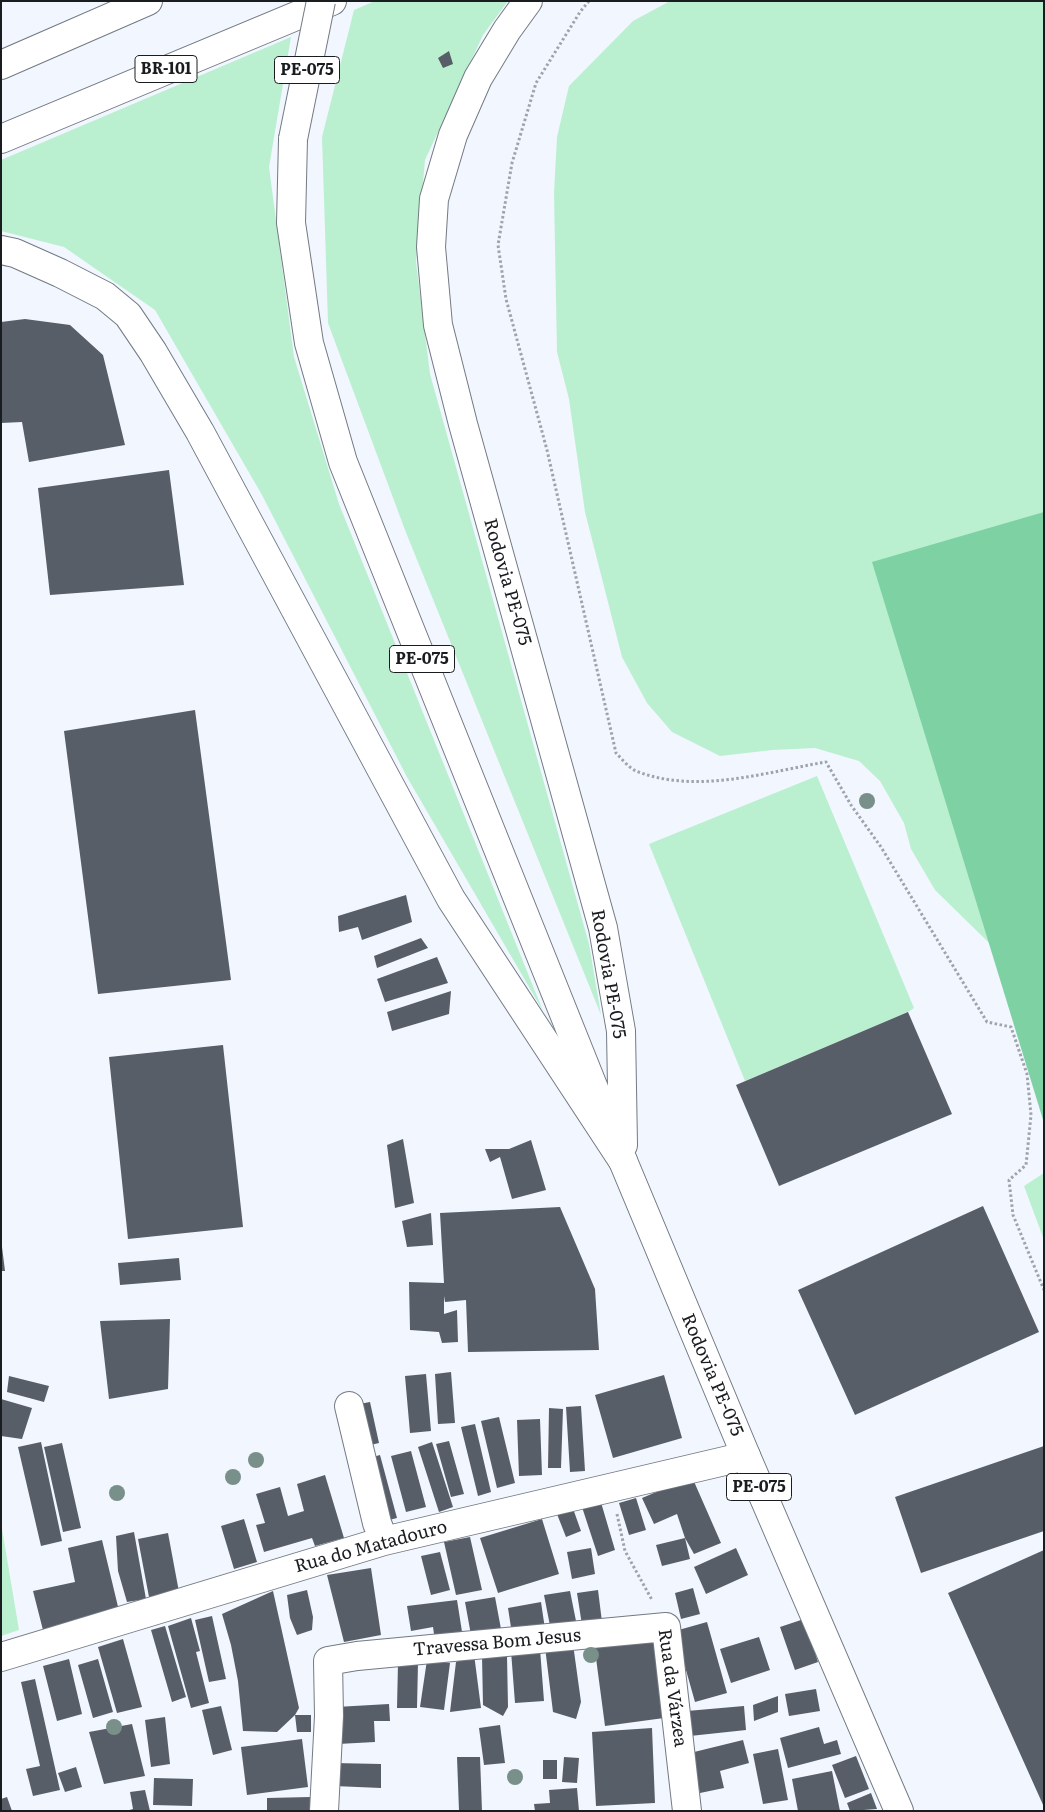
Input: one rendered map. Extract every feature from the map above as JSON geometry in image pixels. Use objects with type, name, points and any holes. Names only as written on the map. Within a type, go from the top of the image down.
[{"type":"main road","points":[[1,65],[148,1]]},
{"type":"main road","name":"PE-075","points":[[321,1],[293,139],[292,223],[309,343],[343,462],[623,1161]]},
{"type":"main road","name":"BR-101","points":[[1,139],[332,1]]},
{"type":"main road","name":"Rodovia PE-075","points":[[528,1],[507,30],[478,78],[453,135],[434,199],[431,247],[438,325],[462,424],[603,928],[621,1031],[623,1161],[746,1456],[899,1811]]},
{"type":"main road","points":[[1,250],[14,253],[60,273],[105,296],[128,315],[153,352],[200,432],[451,899],[623,1161]]},
{"type":"main road","points":[[349,1406],[377,1523],[384,1541]]},
{"type":"main road","name":"Rua do Matadouro","points":[[1,1657],[384,1541],[611,1486],[746,1456]]},
{"type":"main road","name":"Travessa Bom Jesus","points":[[324,1811],[329,1716],[328,1661],[357,1656],[666,1627]]},
{"type":"main road","name":"Rua da Várzea","points":[[666,1627],[687,1811]]},
{"type":"path","points":[[589,1],[580,12],[536,83],[512,163],[498,245],[506,299],[547,450],[616,753],[634,770],[674,780],[720,781],[826,762],[851,806],[881,847],[987,1022],[1011,1027],[1027,1074],[1031,1116],[1026,1165],[1009,1180],[1013,1215],[1044,1290]]},
{"type":"path","name":"Rua da Várzea","points":[[611,1486],[625,1551],[666,1627]]},
{"type":"green space","points":[[375,1],[508,1],[483,35],[425,160],[416,262],[430,374],[589,944],[601,1015],[405,530],[328,323],[322,137],[354,10]]},
{"type":"green space","points":[[670,1],[1044,1],[1044,1008],[1027,980],[935,890],[911,849],[904,823],[880,781],[859,761],[815,748],[772,750],[720,756],[672,732],[647,703],[622,657],[585,512],[569,399],[557,352],[554,193],[557,137],[569,86],[633,21]]},
{"type":"green space","points":[[291,37],[269,167],[294,357],[339,504],[543,1011],[407,777],[262,495],[155,310],[64,247],[1,231],[1,160]]},
{"type":"green space","points":[[1044,512],[1044,1123],[872,562]]},
{"type":"green space","points":[[817,776],[914,1008],[745,1081],[649,844]]},
{"type":"green space","points":[[1044,1173],[1044,1240],[1024,1186]]},
{"type":"green space","points":[[1,1523],[19,1630],[1,1636]]},
{"type":"building","points":[[449,51],[453,64],[443,68],[438,58]]},
{"type":"building","points":[[25,319],[70,325],[103,355],[125,445],[29,462],[22,422],[1,423],[1,322]]},
{"type":"building","points":[[169,470],[184,585],[50,595],[38,488]]},
{"type":"building","points":[[195,710],[231,980],[98,994],[64,731]]},
{"type":"building","points":[[406,895],[412,922],[362,940],[358,927],[339,932],[338,916]]},
{"type":"building","points":[[421,938],[428,948],[377,968],[374,956]]},
{"type":"building","points":[[437,957],[448,983],[385,1002],[377,979]]},
{"type":"building","points":[[451,991],[449,1014],[392,1031],[387,1012]]},
{"type":"building","points":[[908,1012],[952,1114],[779,1186],[736,1085]]},
{"type":"building","points":[[223,1045],[243,1227],[128,1239],[109,1057]]},
{"type":"building","points":[[403,1139],[414,1203],[395,1208],[387,1145]]},
{"type":"building","points":[[531,1140],[546,1190],[512,1199],[500,1157],[490,1162],[485,1149],[509,1149]]},
{"type":"building","points":[[983,1206],[1039,1332],[855,1415],[798,1290]]},
{"type":"building","points":[[560,1207],[595,1289],[599,1350],[468,1352],[466,1300],[445,1302],[444,1296],[444,1314],[457,1310],[458,1342],[442,1343],[439,1332],[410,1330],[409,1282],[444,1283],[440,1213]]},
{"type":"building","points":[[431,1213],[433,1245],[407,1247],[402,1221]]},
{"type":"building","points":[[2,1247],[5,1271],[1,1271]]},
{"type":"building","points":[[179,1258],[181,1280],[120,1285],[118,1263]]},
{"type":"building","points":[[170,1319],[168,1389],[109,1399],[100,1321]]},
{"type":"building","points":[[451,1372],[455,1423],[438,1424],[435,1374]]},
{"type":"building","points":[[426,1374],[431,1431],[410,1433],[405,1376]]},
{"type":"building","points":[[664,1375],[682,1438],[613,1458],[595,1395]]},
{"type":"building","points":[[9,1376],[49,1386],[44,1402],[7,1392]]},
{"type":"building","points":[[1,1399],[32,1408],[22,1439],[1,1436]]},
{"type":"building","points":[[370,1402],[379,1443],[358,1448],[349,1406]]},
{"type":"building","points":[[581,1406],[585,1471],[570,1472],[566,1407]]},
{"type":"building","points":[[549,1408],[563,1409],[561,1468],[548,1468]]},
{"type":"building","points":[[499,1417],[515,1483],[497,1488],[481,1421]]},
{"type":"building","points":[[540,1419],[542,1475],[519,1476],[517,1420]]},
{"type":"building","points":[[475,1424],[491,1492],[478,1496],[461,1427]]},
{"type":"building","points":[[449,1441],[464,1494],[451,1497],[436,1444]]},
{"type":"building","points":[[41,1442],[62,1541],[41,1546],[18,1447]]},
{"type":"building","points":[[432,1442],[453,1507],[439,1512],[418,1447]]},
{"type":"building","points":[[62,1443],[81,1528],[63,1532],[44,1447]]},
{"type":"building","points":[[1044,1446],[1044,1531],[921,1573],[895,1497]]},
{"type":"building","points":[[411,1451],[426,1507],[406,1512],[391,1456]]},
{"type":"building","points":[[380,1455],[397,1518],[377,1523],[362,1460]]},
{"type":"building","points":[[325,1475],[344,1538],[315,1546],[312,1538],[264,1552],[256,1525],[265,1523],[256,1494],[280,1487],[288,1516],[304,1511],[297,1484]]},
{"type":"building","points":[[692,1477],[721,1543],[694,1554],[685,1538],[677,1514],[654,1524],[642,1498]]},
{"type":"building","points":[[636,1498],[646,1530],[629,1535],[619,1503]]},
{"type":"building","points":[[600,1499],[615,1550],[598,1556],[581,1504]]},
{"type":"building","points":[[571,1503],[581,1531],[566,1537],[555,1509]]},
{"type":"building","points":[[244,1519],[257,1562],[234,1569],[221,1526]]},
{"type":"building","points":[[542,1519],[559,1574],[498,1593],[480,1538]]},
{"type":"building","points":[[134,1532],[146,1599],[127,1602],[118,1571],[116,1536]]},
{"type":"building","points":[[168,1533],[179,1592],[149,1597],[138,1539]]},
{"type":"building","points":[[470,1537],[482,1590],[456,1595],[444,1542]]},
{"type":"building","points":[[685,1538],[690,1559],[662,1566],[656,1545]]},
{"type":"building","points":[[102,1540],[120,1615],[44,1634],[33,1591],[75,1582],[68,1548]]},
{"type":"building","points":[[591,1548],[595,1574],[572,1579],[567,1552]]},
{"type":"building","points":[[736,1548],[748,1575],[706,1594],[694,1567]]},
{"type":"building","points":[[1044,1550],[1044,1807],[948,1593]]},
{"type":"building","points":[[440,1552],[450,1590],[431,1595],[421,1556]]},
{"type":"building","points":[[371,1568],[381,1635],[344,1642],[327,1575]]},
{"type":"building","points":[[693,1588],[700,1614],[681,1619],[675,1593]]},
{"type":"building","points":[[307,1590],[313,1617],[312,1630],[297,1635],[290,1618],[287,1595]]},
{"type":"building","points":[[598,1590],[602,1622],[582,1625],[577,1593]]},
{"type":"building","points":[[273,1591],[299,1708],[295,1715],[277,1732],[243,1731],[238,1681],[231,1645],[222,1614]]},
{"type":"building","points":[[570,1591],[577,1626],[551,1631],[544,1595]]},
{"type":"building","points":[[495,1597],[501,1629],[471,1635],[465,1602]]},
{"type":"building","points":[[457,1600],[463,1638],[435,1641],[433,1627],[411,1631],[407,1606]]},
{"type":"building","points":[[541,1602],[545,1629],[512,1634],[508,1608]]},
{"type":"building","points":[[212,1616],[226,1679],[209,1682],[195,1620]]},
{"type":"building","points":[[191,1618],[200,1651],[196,1652],[209,1703],[191,1708],[168,1626]]},
{"type":"building","points":[[804,1619],[818,1662],[795,1670],[780,1627]]},
{"type":"building","points":[[707,1622],[727,1693],[695,1702],[675,1631]]},
{"type":"building","points":[[165,1626],[186,1697],[172,1702],[151,1630]]},
{"type":"building","points":[[653,1635],[664,1718],[605,1726],[594,1643]]},
{"type":"building","points":[[759,1637],[770,1670],[731,1683],[720,1649]]},
{"type":"building","points":[[123,1639],[142,1707],[117,1713],[98,1647]]},
{"type":"building","points":[[573,1644],[581,1702],[576,1719],[553,1712],[545,1647]]},
{"type":"building","points":[[540,1649],[544,1701],[515,1703],[511,1651]]},
{"type":"building","points":[[474,1654],[481,1708],[450,1712],[456,1662]]},
{"type":"building","points":[[482,1656],[507,1656],[508,1707],[503,1716],[483,1705]]},
{"type":"building","points":[[69,1659],[82,1714],[57,1721],[43,1666]]},
{"type":"building","points":[[98,1659],[113,1712],[93,1718],[78,1665]]},
{"type":"building","points":[[427,1660],[450,1663],[444,1710],[420,1707]]},
{"type":"building","points":[[398,1663],[418,1663],[417,1708],[397,1708]]},
{"type":"building","points":[[35,1679],[60,1790],[33,1796],[26,1769],[40,1766],[21,1682]]},
{"type":"building","points":[[816,1689],[820,1711],[789,1716],[785,1694]]},
{"type":"building","points":[[778,1696],[778,1712],[754,1721],[753,1705]]},
{"type":"building","points":[[389,1704],[390,1721],[374,1721],[375,1742],[338,1744],[336,1707]]},
{"type":"building","points":[[221,1706],[232,1750],[213,1755],[202,1710]]},
{"type":"building","points":[[744,1706],[746,1730],[690,1736],[687,1711]]},
{"type":"building","points":[[295,1715],[311,1715],[311,1732],[297,1732]]},
{"type":"building","points":[[165,1717],[170,1764],[151,1767],[145,1720]]},
{"type":"building","points":[[132,1724],[145,1776],[104,1784],[89,1732]]},
{"type":"building","points":[[500,1725],[505,1763],[484,1765],[479,1728]]},
{"type":"building","points":[[819,1727],[824,1744],[837,1740],[841,1754],[788,1768],[780,1738]]},
{"type":"building","points":[[652,1728],[655,1803],[596,1806],[592,1732]]},
{"type":"building","points":[[302,1739],[308,1787],[247,1795],[241,1747]]},
{"type":"building","points":[[743,1740],[749,1763],[720,1771],[724,1788],[700,1793],[690,1753]]},
{"type":"building","points":[[778,1749],[788,1800],[763,1804],[753,1754]]},
{"type":"building","points":[[856,1756],[869,1789],[845,1798],[832,1765]]},
{"type":"building","points":[[457,1757],[480,1757],[482,1811],[459,1811]]},
{"type":"building","points":[[564,1757],[579,1758],[577,1783],[562,1782]]},
{"type":"building","points":[[543,1760],[557,1760],[557,1779],[543,1779]]},
{"type":"building","points":[[334,1763],[381,1764],[381,1788],[334,1786]]},
{"type":"building","points":[[76,1767],[82,1787],[65,1792],[58,1773]]},
{"type":"building","points":[[832,1771],[840,1811],[798,1811],[792,1779]]},
{"type":"building","points":[[154,1778],[193,1779],[192,1806],[153,1805]]},
{"type":"building","points":[[577,1788],[579,1811],[535,1811],[534,1804],[550,1803],[549,1790]]},
{"type":"building","points":[[145,1790],[150,1811],[126,1811],[133,1809],[130,1792]]},
{"type":"building","points":[[871,1793],[877,1809],[850,1811],[847,1803]]},
{"type":"building","points":[[7,1797],[12,1811],[1,1811],[1,1799]]},
{"type":"building","points":[[310,1797],[311,1811],[267,1811],[267,1798]]}]
